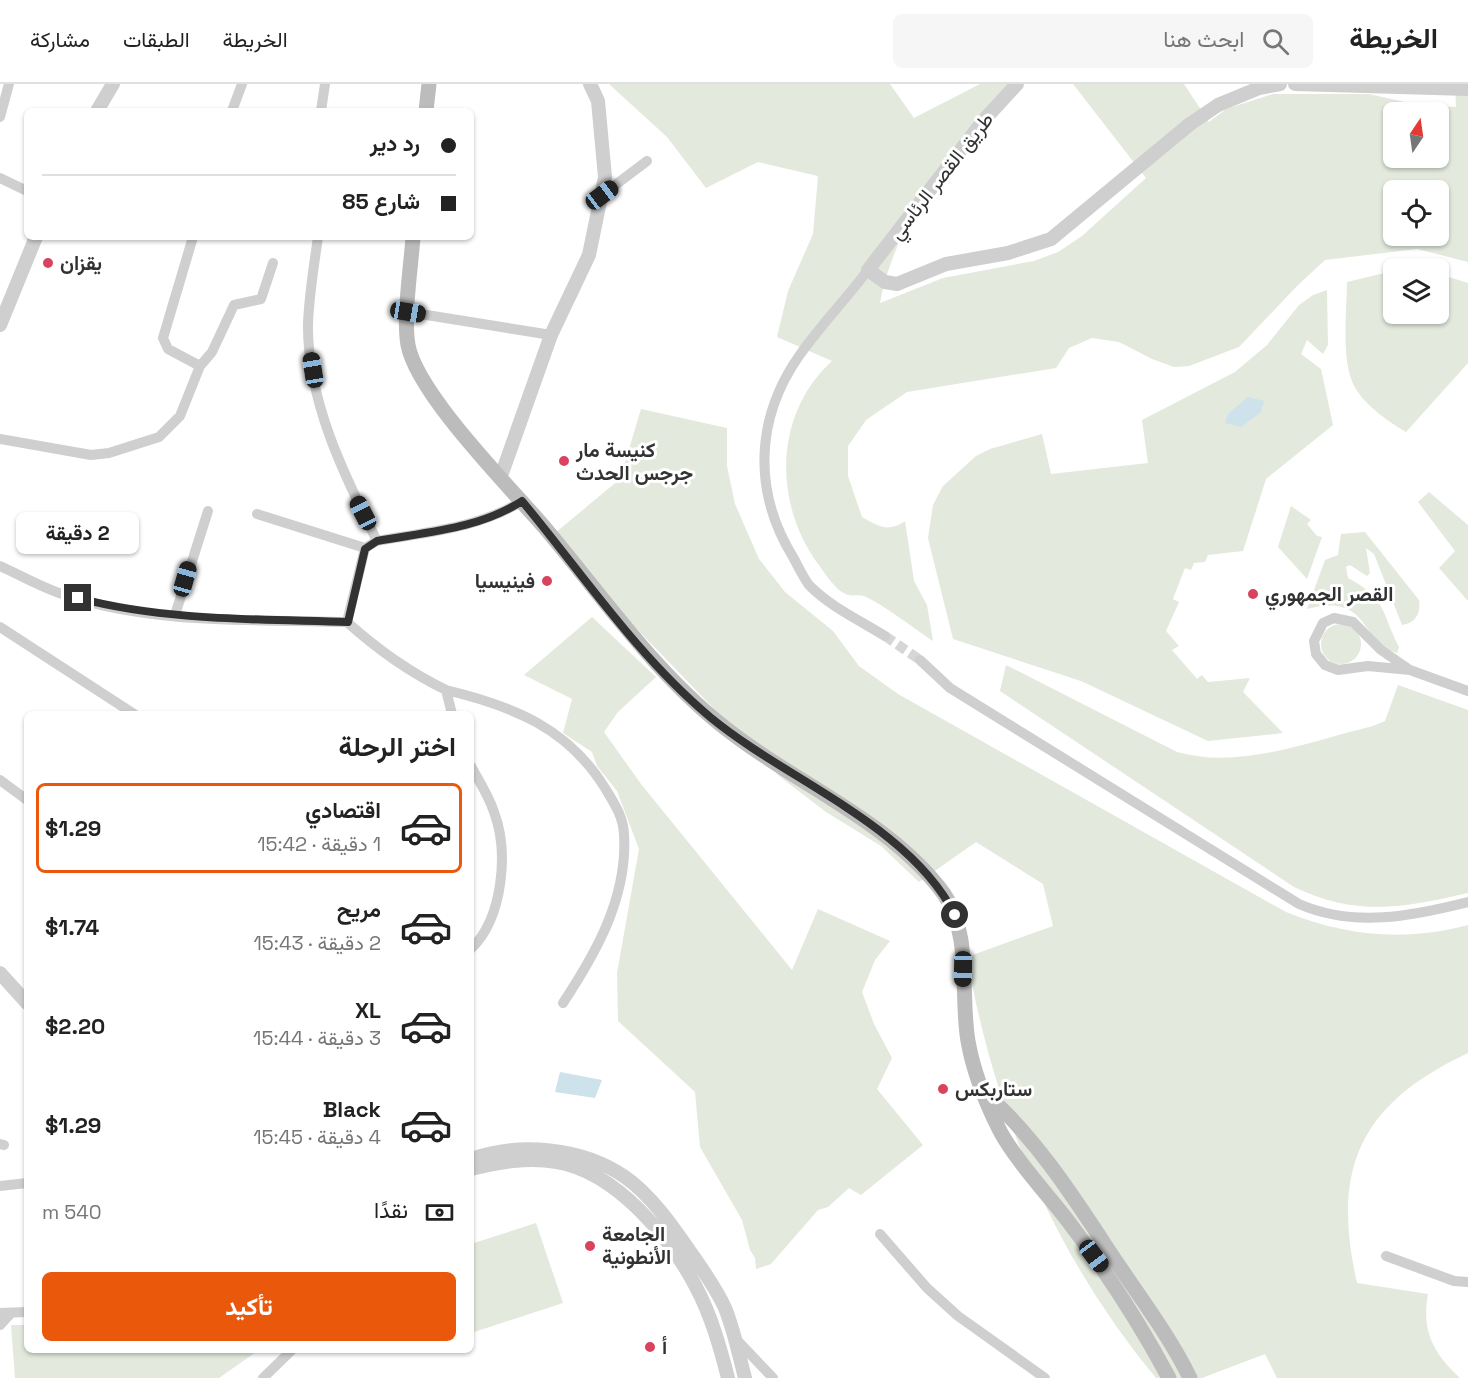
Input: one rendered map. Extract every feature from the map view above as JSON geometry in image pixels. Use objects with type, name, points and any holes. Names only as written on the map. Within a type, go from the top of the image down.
[{"type":"main road","points":[[426,108],[429,84]]},
{"type":"main road","points":[[412,240],[408,346],[420,373],[446,414],[522,501],[625,628],[709,716],[762,756],[819,791],[907,852],[945,896],[959,931],[969,1045],[983,1092],[1000,1132],[1118,1288],[1169,1378]]},
{"type":"main road","points":[[983,1092],[1016,1120],[1085,1214],[1165,1334],[1190,1378]]},
{"type":"street","points":[[0,117],[9,84]]},
{"type":"street","points":[[100,108],[113,84]]},
{"type":"street","points":[[233,108],[242,84]]},
{"type":"street","points":[[321,108],[325,84]]},
{"type":"street","points":[[501,476],[551,335],[590,255],[605,177],[598,101],[590,84]]},
{"type":"street","name":"طريق القصر الرئاسي","points":[[868,270],[984,120],[1017,84]]},
{"type":"street","points":[[885,636],[846,612],[809,585],[780,536],[764,484],[764,448],[775,401],[798,356],[868,270],[885,282],[893,284],[946,264],[1008,254],[1051,239],[1190,124],[1218,105],[1251,91],[1280,84]]},
{"type":"street","points":[[1295,84],[1468,89]]},
{"type":"street","points":[[602,195],[646,161]]},
{"type":"street","points":[[0,178],[24,190]]},
{"type":"street","points":[[0,326],[35,240]]},
{"type":"street","points":[[192,240],[163,338],[168,349],[200,366]]},
{"type":"street","points":[[318,240],[308,322],[313,370],[322,412],[355,498],[377,541]]},
{"type":"street","points":[[0,439],[91,455],[109,453],[159,437],[180,416],[200,366],[213,352],[234,305],[261,299],[273,263]]},
{"type":"street","points":[[408,312],[551,335]]},
{"type":"street","points":[[348,622],[365,549],[377,541],[477,523],[502,513],[522,501]]},
{"type":"street","points":[[175,615],[208,511]]},
{"type":"street","points":[[257,514],[365,549]]},
{"type":"street","points":[[0,566],[61,594],[110,607],[175,615],[348,622],[375,647],[409,672],[446,690],[494,703],[554,731],[576,749],[592,768],[620,813],[624,833],[622,872],[616,900],[594,956],[563,1004]]},
{"type":"street","points":[[1410,670],[1381,650],[1347,618],[1328,620],[1316,634],[1316,654],[1331,668],[1376,666],[1410,670],[1468,691]]},
{"type":"street","points":[[0,627],[129,711]]},
{"type":"street","points":[[920,660],[950,688],[1299,904],[1334,915],[1371,918],[1409,915],[1468,902]]},
{"type":"street","points":[[446,690],[451,711]]},
{"type":"street","points":[[474,772],[494,812],[501,850],[496,903],[488,925],[474,945]]},
{"type":"street","points":[[0,780],[24,798]]},
{"type":"street","points":[[0,973],[24,1000]]},
{"type":"street","points":[[474,1158],[503,1150],[548,1150],[569,1154],[610,1168],[626,1178],[696,1287],[706,1308],[728,1378]]},
{"type":"street","points":[[474,1168],[500,1162],[528,1160],[558,1162],[586,1172],[643,1204],[706,1275],[724,1307],[745,1378]]},
{"type":"street","points":[[0,1186],[24,1183]]},
{"type":"street","points":[[880,1234],[927,1288],[958,1316],[1045,1378]]},
{"type":"street","points":[[1386,1256],[1454,1281],[1468,1281]]},
{"type":"street","points":[[0,1324],[6,1313],[24,1312]]},
{"type":"street","points":[[734,1337],[773,1378]]},
{"type":"street","points":[[263,1378],[289,1353]]},
{"type":"shaded area","points":[[609,84],[890,84],[914,118],[980,84],[1010,84],[969,130],[930,185],[898,244],[880,303],[943,278],[1034,261],[1058,252],[1082,236],[1146,178],[1073,84],[1184,84],[1209,122],[1226,109],[1273,94],[1369,94],[1405,102],[1383,102],[1383,168],[1449,168],[1449,107],[1456,107],[1455,84],[1468,84],[1468,262],[1417,249],[1325,260],[1239,347],[1189,366],[1174,367],[1152,359],[1119,342],[1092,338],[1069,348],[1056,368],[907,392],[866,420],[848,446],[848,476],[862,517],[883,527],[893,527],[905,521],[914,581],[927,605],[933,641],[873,601],[862,595],[848,595],[838,589],[830,581],[803,540],[793,514],[787,486],[786,459],[790,432],[799,406],[813,382],[832,361],[777,337],[788,291],[813,234],[818,176],[758,162],[706,188],[667,137]]},
{"type":"shaded area","points":[[1383,273],[1383,324],[1449,324],[1449,277],[1468,283],[1468,363],[1406,432],[1378,413],[1360,395],[1351,378],[1346,352],[1347,282]]},
{"type":"shaded area","points":[[1327,290],[1328,345],[1323,354],[1307,340],[1301,354],[1321,369],[1333,425],[1266,479],[1243,551],[1208,555],[1205,562],[1194,563],[1191,570],[1185,568],[1173,599],[1179,602],[1166,631],[1179,646],[1172,650],[1197,679],[1202,675],[1208,682],[1250,678],[1243,692],[1283,733],[1208,741],[1081,681],[953,639],[928,538],[933,505],[943,486],[976,456],[990,449],[1042,434],[1051,474],[1148,463],[1142,420],[1235,372],[1267,345],[1299,305],[1313,295]]},
{"type":"shaded area","points":[[641,409],[727,428],[727,466],[735,504],[759,559],[785,592],[833,631],[859,666],[898,694],[1286,912],[1331,927],[1376,934],[1422,934],[1468,925],[1468,1053],[1431,1073],[1401,1094],[1379,1118],[1362,1144],[1352,1173],[1348,1206],[1350,1242],[1357,1283],[1428,1294],[1426,1319],[1428,1331],[1443,1360],[1460,1378],[1277,1378],[1265,1354],[1202,1378],[1156,1378],[1120,1331],[1088,1283],[1059,1232],[1012,1127],[979,1015],[967,957],[1053,926],[1043,884],[976,842],[919,882],[881,846],[826,812],[779,776],[549,538],[620,479]]},
{"type":"shaded area","points":[[1429,492],[1468,525],[1468,601],[1439,568],[1455,551],[1418,502]]},
{"type":"shaded area","points":[[1291,506],[1311,520],[1307,524],[1317,536],[1322,537],[1307,579],[1278,547]]},
{"type":"shaded area","points":[[1365,532],[1419,600],[1419,609],[1414,620],[1402,625],[1374,554],[1366,548],[1370,573],[1367,576],[1350,565],[1346,567],[1348,578],[1377,600],[1399,647],[1397,653],[1385,647],[1361,620],[1342,607],[1327,606],[1307,609],[1325,560],[1338,555],[1341,534]]},
{"type":"shaded area","points":[[592,617],[656,677],[618,712],[604,732],[641,784],[792,970],[818,909],[890,941],[875,960],[862,992],[874,1024],[892,1058],[877,1089],[923,1145],[861,1195],[849,1188],[828,1207],[818,1210],[771,1264],[756,1269],[755,1258],[750,1250],[742,1220],[700,1147],[695,1092],[618,1021],[617,973],[639,849],[617,791],[597,766],[592,752],[563,733],[572,699],[524,675]]},
{"type":"shaded area","points":[[1341,624],[1349,625],[1355,630],[1360,636],[1360,652],[1355,658],[1349,663],[1341,664],[1333,663],[1327,658],[1322,652],[1321,644],[1322,636],[1327,630],[1333,625]]},
{"type":"shaded area","points":[[1006,665],[1177,752],[1201,757],[1251,756],[1300,746],[1373,726],[1385,721],[1398,685],[1468,710],[1468,893],[1422,903],[1380,907],[1339,903],[1294,887],[1000,691]]},
{"type":"shaded area","points":[[536,1223],[563,1303],[474,1332],[474,1243]]},
{"type":"shaded area","points":[[11,1325],[24,1325],[24,1353],[255,1353],[219,1378],[15,1378]]},
{"type":"water","points":[[1248,397],[1264,401],[1261,412],[1241,427],[1225,423],[1228,414]]},
{"type":"water","points":[[560,1072],[602,1080],[595,1098],[555,1092]]},
{"type":"tunnel","points":[[885,636],[920,660]]},
{"type":"place","name":"يقزان","points":[[48,263]]},
{"type":"place","name":"كنيسة مار جرجس الحدث","points":[[564,461]]},
{"type":"place","name":"فينيسيا","points":[[547,581]]},
{"type":"place","name":"القصر الجمهوري","points":[[1253,594]]},
{"type":"place","name":"ستاربكس","points":[[943,1089]]},
{"type":"place","name":"الجامعة الأنطونية","points":[[590,1246]]},
{"type":"place","name":"أ","points":[[650,1347]]},
{"type":"route","points":[[78,598],[110,607],[175,615],[348,622],[365,549],[377,541],[477,523],[502,513],[522,501],[625,628],[671,680],[709,716],[762,756],[819,791],[907,852],[945,896],[955,915]]}]
